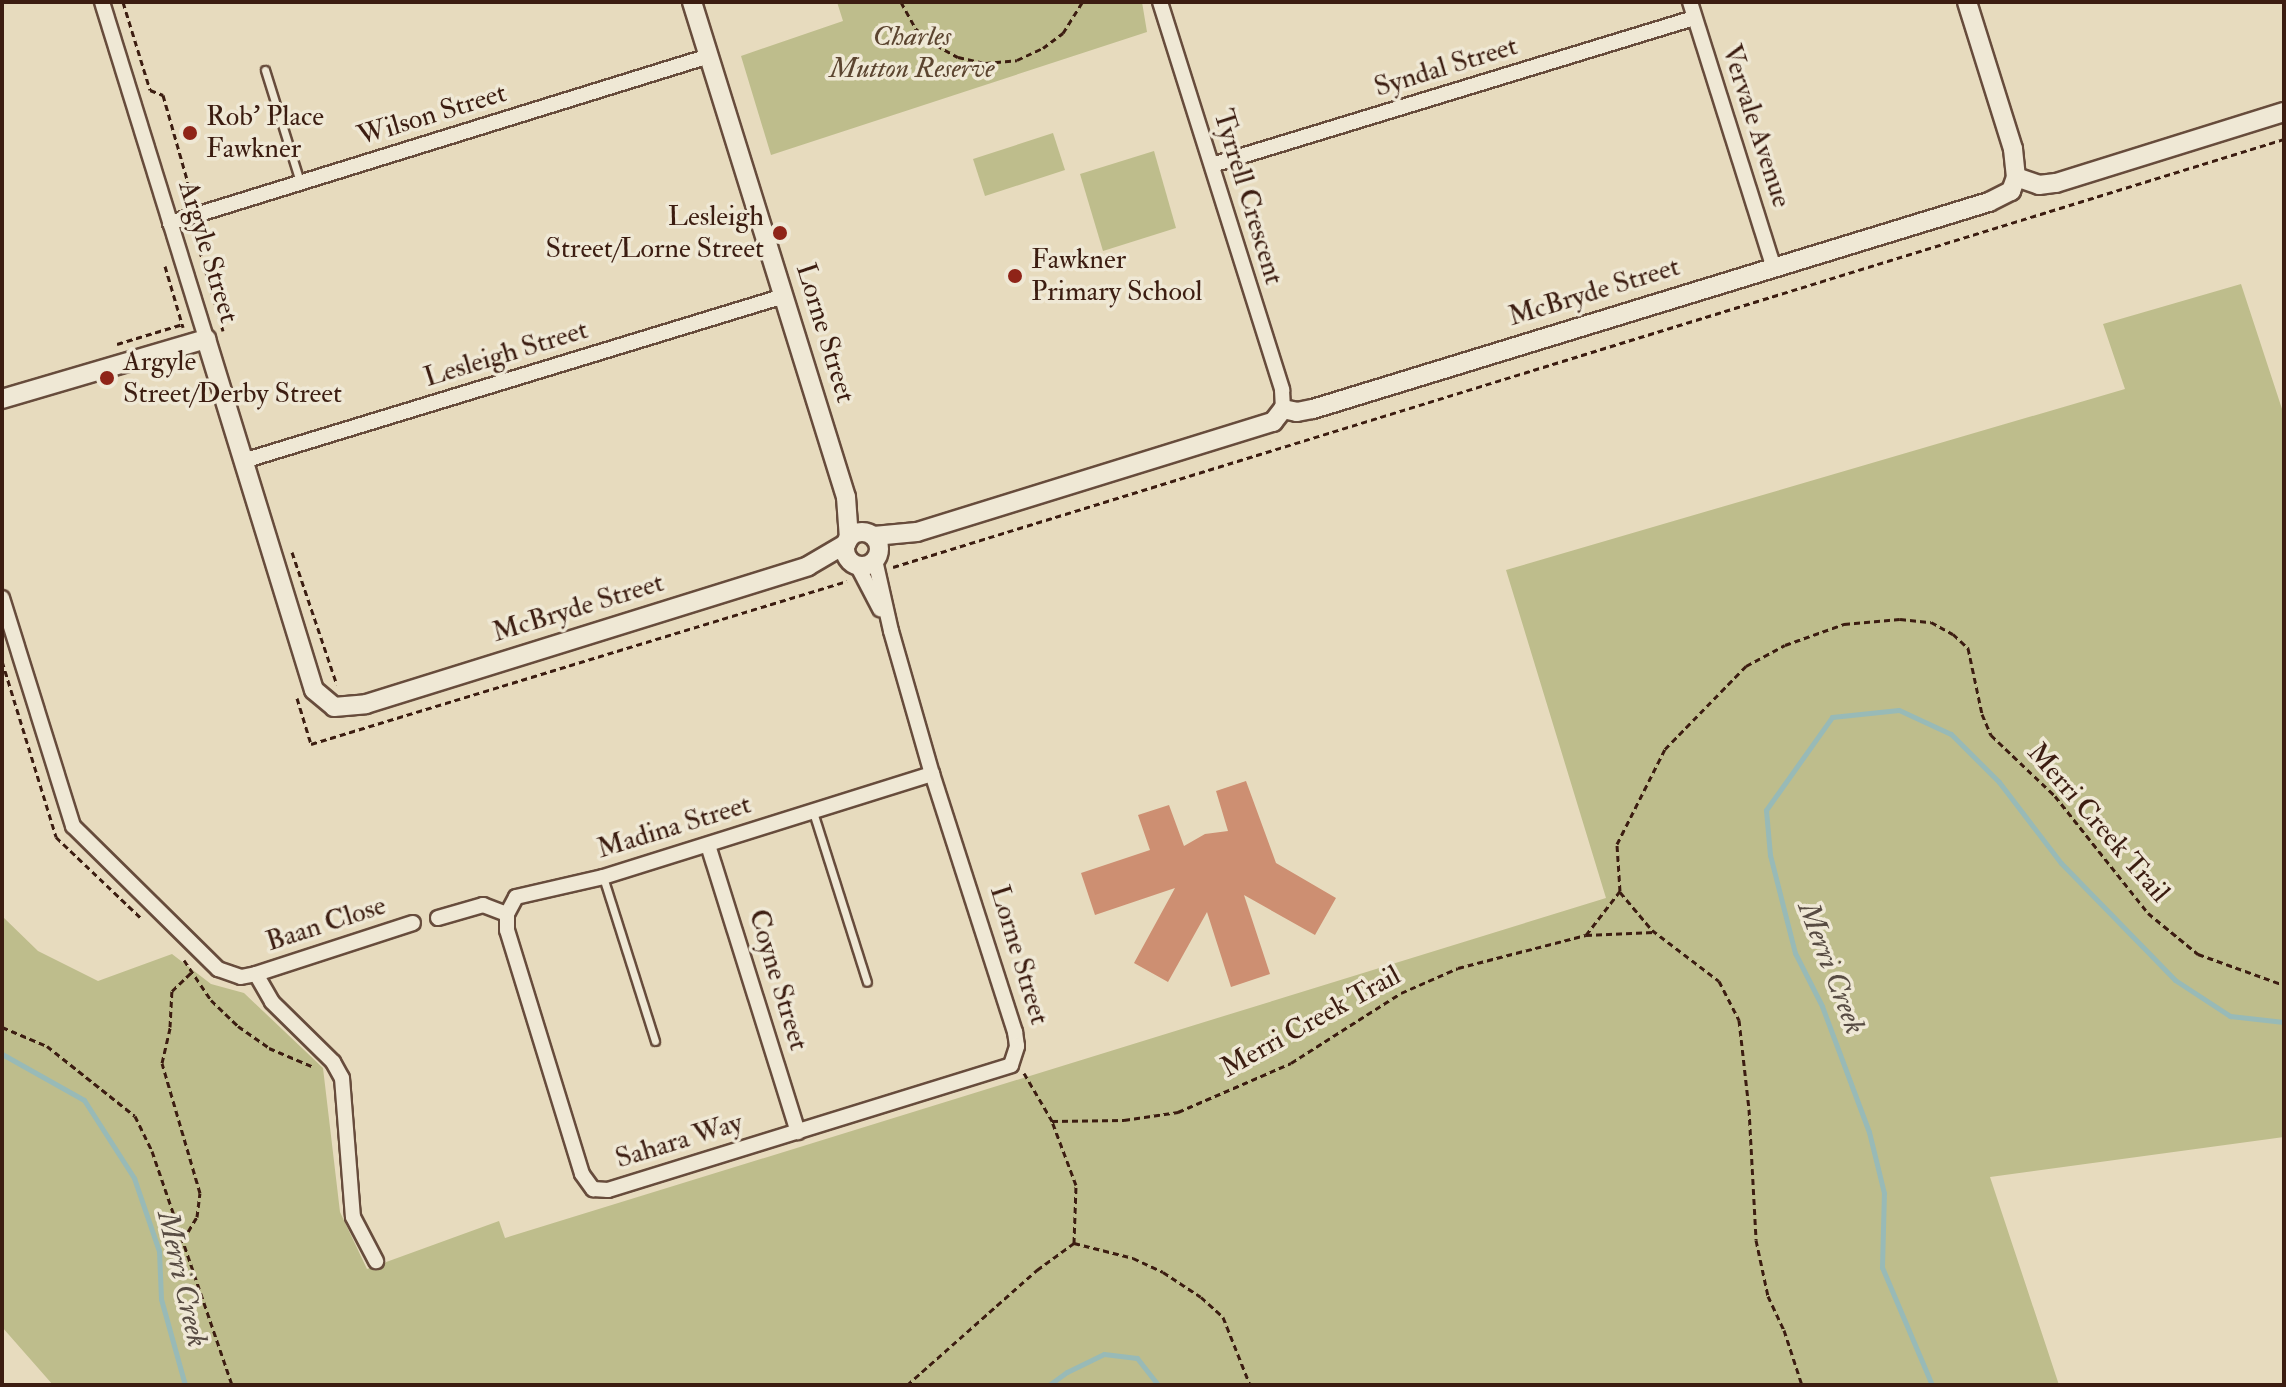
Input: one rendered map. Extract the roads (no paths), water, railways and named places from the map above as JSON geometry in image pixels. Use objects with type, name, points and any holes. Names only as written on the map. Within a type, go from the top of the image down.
[{"type":"street","name":"Argyle Street","points":[[102,2],[170,223],[197,342],[243,461],[314,690],[334,707],[366,704]]},
{"type":"street","name":"Lorne Street","points":[[692,2],[1015,1032],[1017,1046],[1011,1065]]},
{"type":"street","name":"Tyrrell Crescent","points":[[1160,2],[1282,390],[1283,409]]},
{"type":"street","name":"Vervale Avenue","points":[[1690,2],[1773,266]]},
{"type":"street","points":[[1967,2],[2013,149],[2016,177],[2039,185],[2056,183],[2284,112]]},
{"type":"street","name":"Syndal Street","points":[[1212,165],[1694,18]]},
{"type":"street","name":"Wilson Street","points":[[170,223],[709,56]]},
{"type":"street","name":"McBryde Street","points":[[366,704],[808,566],[868,557],[917,532],[1273,422],[1283,409],[1297,412],[1313,409],[2003,197],[2011,191],[2016,177]]},
{"type":"street","name":"Lesleigh Street","points":[[243,461],[784,296]]},
{"type":"street","points":[[2,399],[197,342]]},
{"type":"street","name":"Lorne Street","points":[[846,497],[846,554],[868,557]]},
{"type":"street","name":"McBryde Street","points":[[808,566],[848,541]]},
{"type":"street","points":[[2,598],[73,826],[218,969],[241,977],[256,974],[272,1002],[333,1062],[342,1078],[353,1217],[376,1261]]},
{"type":"street","name":"Madina Street","points":[[507,914],[516,897],[603,877],[932,774]]},
{"type":"street","name":"Coyne Street","points":[[708,845],[798,1132]]},
{"type":"street","points":[[438,918],[483,905],[507,914]]},
{"type":"street","name":"Sahara Way","points":[[507,914],[507,930],[582,1174],[593,1189],[608,1190],[1011,1065]]},
{"type":"street","name":"Baan Close","points":[[256,974],[413,923]]},
{"type":"lane","points":[[265,70],[300,183]]},
{"type":"lane","points":[[813,812],[867,982]]},
{"type":"lane","points":[[603,877],[655,1041]]},
{"type":"waterway","name":"Merri Creek","points":[[1932,1385],[1882,1267],[1884,1193],[1869,1132],[1822,1006],[1795,953],[1770,855],[1766,810],[1832,717],[1899,710],[1951,734],[1999,782],[2061,863],[2175,980],[2230,1016],[2284,1022]]},
{"type":"waterway","name":"Merri Creek","points":[[2,1054],[84,1100],[134,1178],[159,1251],[161,1299],[185,1385]]},
{"type":"waterway","name":"Merri Creek","points":[[1049,1385],[1067,1372],[1104,1354],[1137,1358],[1158,1385]]},
{"type":"place","name":"Rob' Place Fawkner","points":[[190,133]]},
{"type":"place","name":"Lesleigh Street/Lorne Street","points":[[780,233]]},
{"type":"place","name":"Fawkner Primary School","points":[[1015,276]]},
{"type":"place","name":"Argyle Street/Derby Street","points":[[107,378]]},
{"type":"park label","name":"Charles Mutton Reserve","points":[[912,53]]}]
